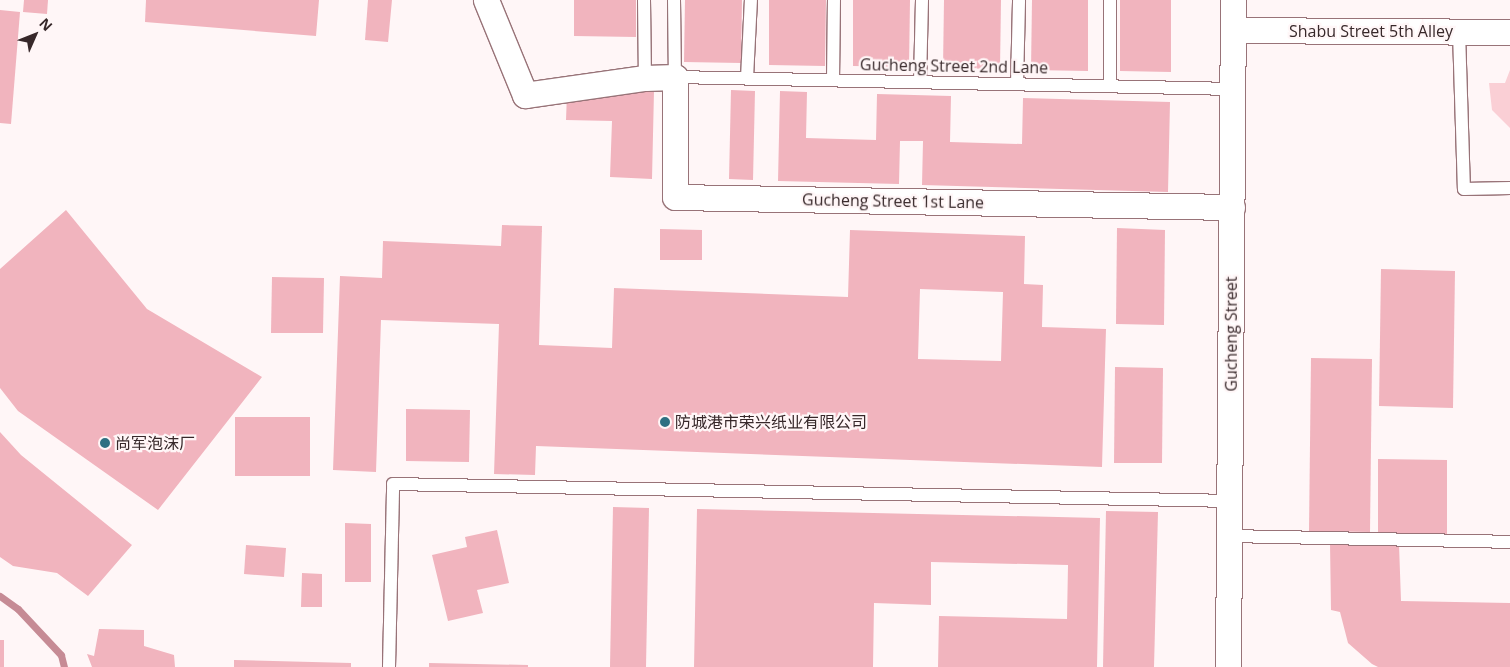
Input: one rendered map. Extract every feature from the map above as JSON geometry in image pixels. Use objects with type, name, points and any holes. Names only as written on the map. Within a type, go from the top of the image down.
[{"type":"street","points":[[486,0],[525,95],[645,78],[675,77]]},
{"type":"street","name":"Gucheng Street","points":[[1228,667],[1233,0]]},
{"type":"street","name":"Shabu Street 5th Alley","points":[[1233,30],[1510,32]]},
{"type":"street","name":"Gucheng Street 1st Lane","points":[[675,77],[675,197],[1232,207]]},
{"type":"lane","points":[[644,0],[645,78]]},
{"type":"lane","points":[[674,0],[675,77]]},
{"type":"lane","points":[[747,78],[751,0]]},
{"type":"lane","points":[[833,80],[834,0]]},
{"type":"lane","points":[[920,82],[922,0]]},
{"type":"lane","points":[[1016,84],[1019,0]]},
{"type":"lane","points":[[1110,0],[1110,86]]},
{"type":"lane","points":[[1459,32],[1464,188],[1510,188]]},
{"type":"lane","name":"Gucheng Street 2nd Lane","points":[[675,77],[1232,89]]},
{"type":"lane","points":[[389,667],[393,484],[1230,501]]},
{"type":"lane","points":[[1229,536],[1510,542]]},
{"type":"shaded area","points":[[1510,70],[1510,128],[1492,110],[1489,83],[1505,83]]},
{"type":"building","points":[[24,0],[48,0],[47,14],[23,12]]},
{"type":"building","points":[[146,0],[319,0],[316,36],[145,22]]},
{"type":"building","points":[[368,0],[392,0],[388,42],[365,40]]},
{"type":"building","points":[[574,0],[636,0],[636,37],[574,36]]},
{"type":"building","points":[[685,0],[742,0],[741,63],[684,62]]},
{"type":"building","points":[[769,0],[826,0],[825,66],[769,65]]},
{"type":"building","points":[[853,0],[910,0],[909,67],[853,66]]},
{"type":"building","points":[[944,0],[1001,0],[1000,69],[943,68]]},
{"type":"building","points":[[1032,0],[1088,0],[1088,71],[1031,70]]},
{"type":"building","points":[[1120,0],[1171,0],[1171,72],[1120,71]]},
{"type":"building","points":[[0,10],[20,12],[11,124],[0,123]]},
{"type":"building","points":[[613,89],[654,91],[652,179],[610,177],[612,121],[566,120],[567,93]]},
{"type":"building","points":[[731,90],[755,91],[753,180],[729,179]]},
{"type":"building","points":[[780,91],[807,92],[806,138],[876,140],[877,94],[951,96],[950,142],[1022,144],[1023,98],[1170,102],[1168,192],[922,185],[923,141],[900,141],[899,184],[778,181]]},
{"type":"building","points":[[66,210],[147,309],[262,377],[158,510],[18,411],[0,388],[0,269]]},
{"type":"building","points":[[502,225],[542,226],[539,345],[612,348],[614,288],[848,297],[850,230],[1025,236],[1024,284],[1043,285],[1042,327],[1106,329],[1102,467],[536,446],[535,475],[494,474],[499,324],[381,320],[376,472],[333,470],[340,276],[382,278],[383,241],[501,246]],"holes":[[[920,289],[1003,292],[1001,361],[918,359]]]},
{"type":"building","points":[[1117,228],[1165,230],[1164,325],[1116,324]]},
{"type":"building","points":[[660,229],[702,230],[702,260],[660,260]]},
{"type":"building","points":[[1381,269],[1455,271],[1453,408],[1379,406]]},
{"type":"building","points":[[272,277],[324,278],[323,333],[271,333]]},
{"type":"building","points":[[1311,358],[1372,359],[1370,532],[1309,531]]},
{"type":"building","points":[[1115,367],[1163,368],[1162,463],[1114,463]]},
{"type":"building","points":[[406,409],[470,410],[469,462],[406,461]]},
{"type":"building","points":[[235,417],[310,417],[310,476],[235,476]]},
{"type":"building","points":[[0,432],[21,455],[132,545],[88,596],[57,573],[13,566],[0,557]]},
{"type":"building","points":[[1378,459],[1447,460],[1447,537],[1378,536]]},
{"type":"building","points":[[613,507],[649,508],[646,667],[610,667]]},
{"type":"building","points":[[697,509],[1100,518],[1097,667],[938,667],[939,616],[1067,619],[1068,565],[931,562],[931,605],[874,603],[873,667],[694,667]]},
{"type":"building","points":[[1106,511],[1158,512],[1154,667],[1103,667]]},
{"type":"building","points":[[345,523],[371,524],[371,582],[345,582]]},
{"type":"building","points":[[497,530],[509,583],[477,590],[483,613],[448,621],[432,555],[467,547],[465,537]]},
{"type":"building","points":[[1330,543],[1399,544],[1401,601],[1510,603],[1510,667],[1378,667],[1372,664],[1348,643],[1340,612],[1331,610]]},
{"type":"building","points":[[246,545],[286,548],[284,577],[244,574]]},
{"type":"building","points":[[302,573],[322,574],[322,607],[301,607]]},
{"type":"building","points":[[99,629],[144,630],[144,646],[174,655],[175,667],[92,667],[87,654],[94,656]]},
{"type":"building","points":[[0,640],[4,640],[4,667],[0,667]]},
{"type":"building","points":[[234,660],[351,663],[351,667],[234,667]]},
{"type":"building","points":[[429,663],[528,665],[528,667],[429,667]]},
{"type":"waterway","points":[[0,596],[18,609],[61,655],[64,667]]},
{"type":"place","name":"防城港市荣兴纸业有限公司","points":[[665,422]]},
{"type":"place","name":"尚军泡沫厂","points":[[105,443]]}]
